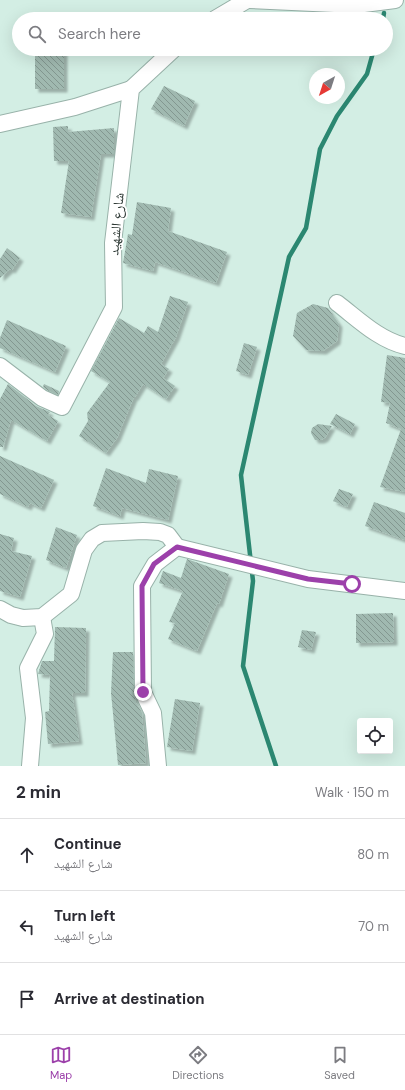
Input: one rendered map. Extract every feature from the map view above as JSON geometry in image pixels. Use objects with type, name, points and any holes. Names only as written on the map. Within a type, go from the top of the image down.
[{"type":"street","points":[[227,12],[248,0],[356,5],[395,0]]},
{"type":"street","points":[[0,124],[75,107],[131,89],[166,56]]},
{"type":"street","name":"شارع الشهيد","points":[[0,366],[42,398],[62,407],[114,306],[113,243],[131,89]]},
{"type":"street","points":[[338,303],[373,330],[395,343],[405,346]]},
{"type":"street","points":[[0,609],[11,615],[23,618],[42,617],[71,594],[84,550],[92,539],[102,533],[143,531],[160,532],[168,535],[177,547],[308,579],[405,591]]},
{"type":"street","points":[[158,766],[153,713],[143,692],[142,586],[154,564],[177,547]]},
{"type":"street","points":[[30,766],[34,718],[28,668],[45,634],[42,617]]},
{"type":"building","points":[[35,56],[64,56],[64,89],[35,89]]},
{"type":"building","points":[[164,86],[195,101],[184,126],[151,109]]},
{"type":"building","points":[[68,126],[68,132],[114,128],[114,154],[101,154],[91,217],[61,213],[69,161],[54,161],[53,127]]},
{"type":"building","points":[[137,202],[171,208],[168,231],[227,252],[216,283],[155,262],[153,271],[123,263],[128,234],[132,235]]},
{"type":"building","points":[[7,248],[20,258],[12,270],[10,269],[0,278],[0,259]]},
{"type":"building","points":[[170,296],[188,302],[176,337],[161,364],[169,369],[163,378],[175,386],[166,399],[143,384],[134,397],[117,438],[106,453],[79,436],[88,421],[87,413],[110,382],[91,371],[119,318],[144,333],[148,326],[158,332]]},
{"type":"building","points":[[313,304],[328,308],[339,324],[337,341],[323,351],[306,350],[293,336],[297,313]]},
{"type":"building","points":[[7,320],[66,346],[55,372],[0,348],[0,338]]},
{"type":"building","points":[[244,343],[257,347],[248,375],[236,371]]},
{"type":"building","points":[[387,355],[405,358],[405,492],[380,487],[401,429],[386,423],[390,403],[381,402]]},
{"type":"building","points":[[8,384],[36,406],[50,412],[48,415],[58,421],[47,441],[11,420],[3,447],[0,447],[0,399]]},
{"type":"building","points":[[44,384],[59,391],[58,395],[43,387]]},
{"type":"building","points":[[336,414],[355,424],[350,434],[330,424]]},
{"type":"building","points":[[318,424],[332,426],[325,438],[315,440],[311,433],[312,428]]},
{"type":"building","points":[[0,456],[54,480],[41,508],[30,503],[28,507],[0,494]]},
{"type":"building","points":[[106,468],[146,483],[149,469],[178,476],[168,520],[122,508],[120,516],[93,506]]},
{"type":"building","points":[[339,489],[353,494],[347,507],[333,501]]},
{"type":"building","points":[[374,502],[405,513],[405,540],[365,526]]},
{"type":"building","points":[[56,527],[77,535],[66,568],[46,560]]},
{"type":"building","points":[[0,534],[14,538],[11,551],[32,556],[20,597],[0,591]]},
{"type":"building","points":[[187,559],[229,574],[219,604],[217,603],[197,651],[168,639],[175,623],[169,622],[183,591],[159,583],[163,571],[181,578]]},
{"type":"building","points":[[393,613],[394,642],[356,643],[356,614]]},
{"type":"building","points":[[55,627],[86,628],[85,693],[72,693],[79,741],[48,744],[45,712],[49,711],[50,675],[38,674],[42,661],[54,661]]},
{"type":"building","points":[[302,630],[316,632],[311,650],[298,647]]},
{"type":"building","points":[[113,652],[133,652],[134,692],[136,703],[142,713],[146,763],[118,765],[111,693]]},
{"type":"building","points":[[175,699],[200,703],[192,751],[167,747]]},
{"type":"waterway","points":[[276,766],[243,666],[253,581],[241,475],[289,257],[306,228],[320,149],[337,116],[367,74],[372,56]]},
{"type":"route","points":[[143,692],[142,586],[154,564],[177,547],[308,579],[352,584]]}]
